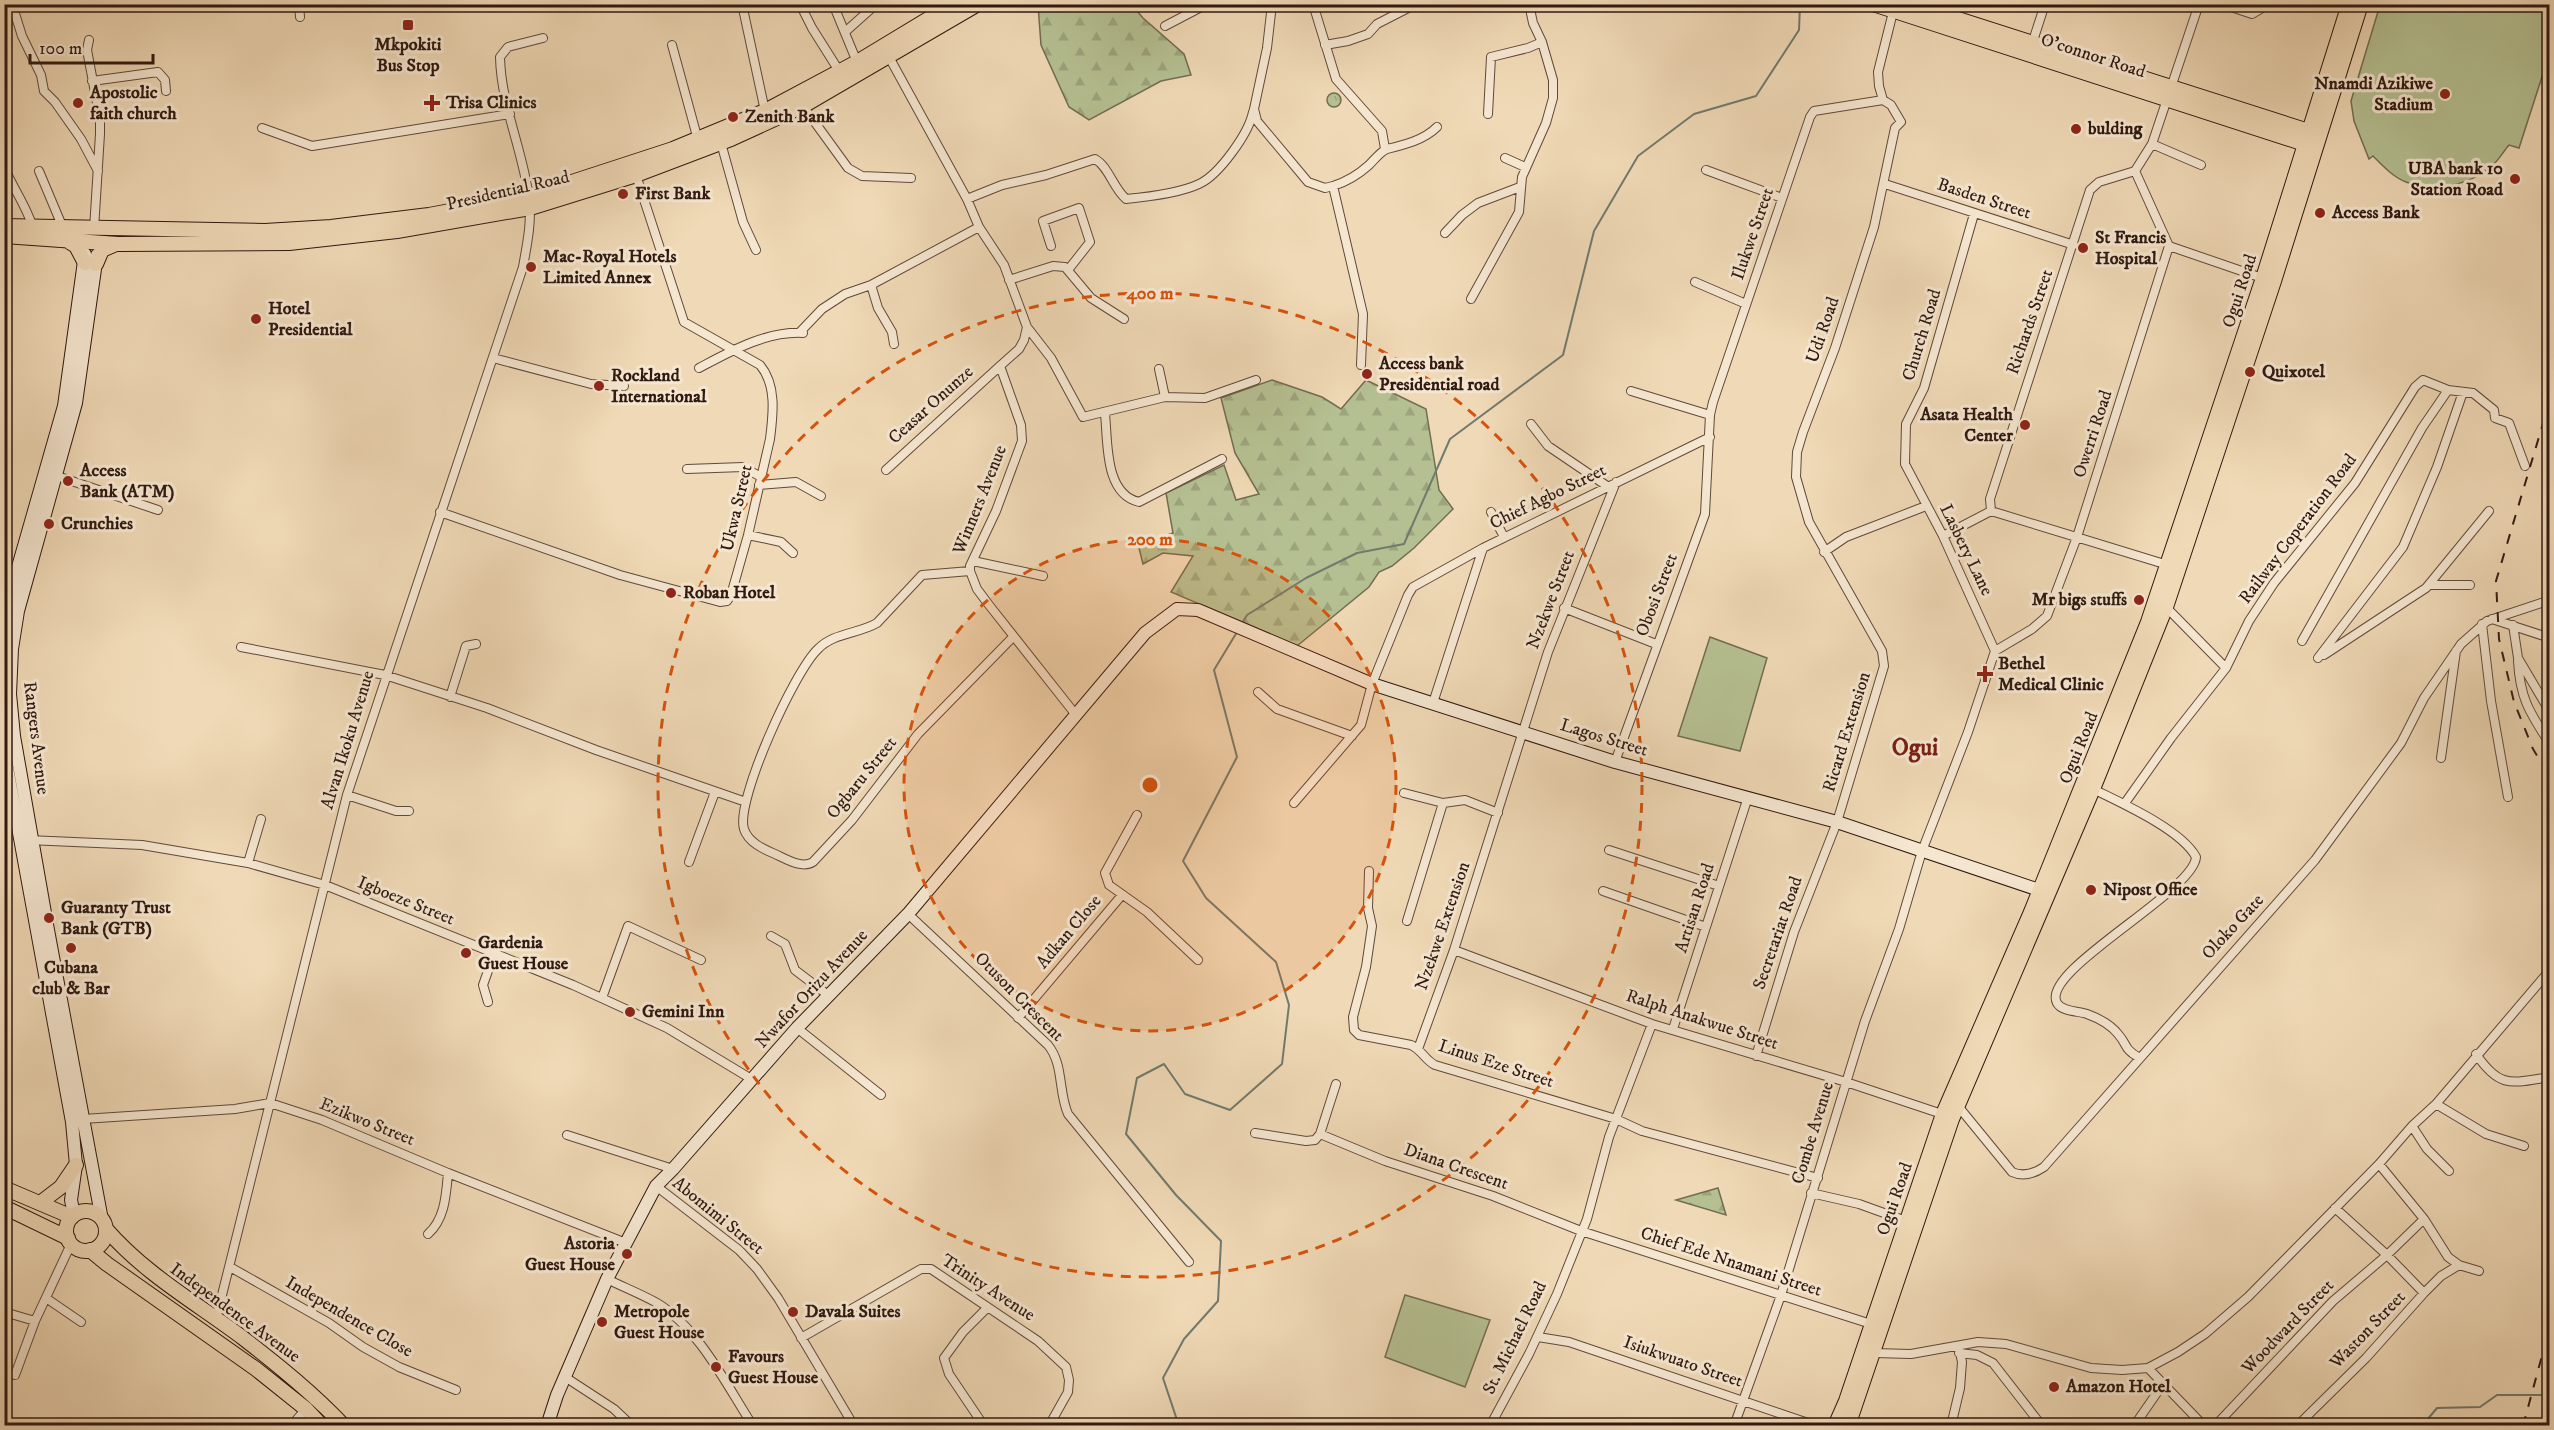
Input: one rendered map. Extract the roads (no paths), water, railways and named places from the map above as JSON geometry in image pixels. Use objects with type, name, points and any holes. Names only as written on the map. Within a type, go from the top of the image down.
[{"type":"main road","name":"Presidential Road","points":[[93,234],[118,244],[290,243],[397,231],[530,202],[636,175],[650,164],[698,140],[765,111],[803,106],[844,76],[857,62],[938,9],[953,4]]},
{"type":"main road","name":"Presidential Road","points":[[4,236],[61,233],[253,232],[331,227],[530,202],[721,143],[844,76],[890,57],[978,4]]},
{"type":"main road","points":[[1873,4],[1894,8]]},
{"type":"main road","name":"O'connor Road","points":[[1911,4],[2030,49]]},
{"type":"main road","name":"Ogui Road","points":[[2269,280],[2300,163],[2313,140],[2314,115],[2349,4]]},
{"type":"main road","name":"Ogui Road","points":[[2089,787],[2135,657],[2173,567],[2269,280],[2313,140],[2361,4]]},
{"type":"main road","name":"O'connor Road","points":[[1894,8],[2313,140]]},
{"type":"main road","points":[[2300,163],[2295,147],[2284,130],[2314,115]]},
{"type":"main road","name":"Presidential Road","points":[[4,226],[61,233]]},
{"type":"main road","points":[[61,233],[73,243],[90,264],[102,250],[118,244]]},
{"type":"main road","name":"Ogui Road","points":[[1835,1425],[1846,1401],[1871,1324],[1951,1113],[2166,607],[2173,567]]},
{"type":"main road","points":[[40,1203],[61,1187],[76,1165]]},
{"type":"main road","points":[[4,1188],[73,1216]]},
{"type":"main road","points":[[4,1207],[80,1249],[90,1250],[102,1242],[104,1224],[92,1212],[80,1212],[73,1216],[67,1227],[69,1241]]},
{"type":"main road","name":"Ogui Road","points":[[1848,1425],[1874,1353],[1911,1223]]},
{"type":"main road","name":"Independence Avenue","points":[[104,1224],[146,1270],[216,1319],[310,1392],[344,1425]]},
{"type":"main road","name":"Independence Avenue","points":[[90,1250],[256,1369],[306,1409],[322,1425]]},
{"type":"street","points":[[12,4],[22,36],[42,75],[44,91],[55,102],[81,139],[98,171]]},
{"type":"street","points":[[299,4],[300,17]]},
{"type":"street","points":[[742,4],[765,111]]},
{"type":"street","points":[[800,4],[844,76]]},
{"type":"street","points":[[833,4],[857,62]]},
{"type":"street","points":[[1165,26],[1207,4]]},
{"type":"street","points":[[967,198],[1002,185],[1046,175],[1095,159],[1102,163],[1114,187],[1126,199],[1144,198],[1198,185],[1241,142],[1251,123],[1267,48],[1272,4]]},
{"type":"street","points":[[1313,4],[1336,79],[1382,131],[1385,149]]},
{"type":"street","points":[[1325,45],[1348,41],[1368,34],[1377,24],[1416,4]]},
{"type":"street","points":[[1471,299],[1520,212],[1520,187],[1525,167],[1546,123],[1555,90],[1529,4]]},
{"type":"street","points":[[2030,49],[2045,4]]},
{"type":"street","points":[[2199,4],[2152,144],[2135,171],[2169,246],[2269,280]]},
{"type":"street","points":[[2222,4],[2252,14],[2269,4]]},
{"type":"street","points":[[844,32],[873,7]]},
{"type":"street","points":[[1883,100],[1878,72],[1894,8]]},
{"type":"street","points":[[938,9],[941,27]]},
{"type":"street","name":"Alvan Ikoku Avenue","points":[[216,1319],[346,795],[523,267],[529,235],[530,202],[500,65],[502,51],[508,47],[543,38]]},
{"type":"street","points":[[4,624],[64,406],[90,264],[100,119],[87,50],[89,40]]},
{"type":"street","points":[[1488,114],[1491,57],[1528,48],[1542,42]]},
{"type":"street","points":[[672,45],[698,140]]},
{"type":"street","points":[[890,57],[967,198],[979,227],[1004,265],[1027,327],[1051,358],[1083,417],[1105,414],[1165,397],[1205,398],[1256,380]]},
{"type":"street","points":[[92,81],[158,72],[165,80],[166,92]]},
{"type":"street","name":"Udi Road","points":[[1882,651],[1809,522],[1796,477],[1797,452],[1835,348],[1874,227],[1885,184],[1895,128],[1902,122],[1891,105],[1883,100]]},
{"type":"street","name":"Ilukwe Street","points":[[1710,437],[1710,415],[1782,198],[1814,111],[1883,100]]},
{"type":"street","points":[[803,106],[848,168],[862,176],[911,178]]},
{"type":"street","points":[[1254,110],[1257,121],[1308,182],[1325,188],[1342,184],[1363,170],[1385,149],[1411,143],[1437,127]]},
{"type":"street","points":[[262,128],[312,146],[510,114]]},
{"type":"street","points":[[721,143],[743,222],[756,250]]},
{"type":"street","points":[[2152,144],[2201,165]]},
{"type":"street","points":[[1504,158],[1525,167]]},
{"type":"street","points":[[4,167],[14,190],[29,213],[33,228]]},
{"type":"street","points":[[1706,170],[1782,198]]},
{"type":"street","points":[[39,171],[61,233]]},
{"type":"street","name":"Richards Street","points":[[1991,511],[1990,499],[2090,190],[2094,185],[2135,171]]},
{"type":"street","name":"Ukwa Street","points":[[440,512],[620,575],[720,602],[727,601],[731,596],[748,535],[772,424],[771,383],[760,365],[684,322],[636,175]]},
{"type":"street","name":"Basden Street","points":[[1885,184],[2074,245]]},
{"type":"street","points":[[1333,186],[1363,314],[1361,365]]},
{"type":"street","points":[[1445,233],[1462,214],[1478,203],[1520,187]]},
{"type":"street","points":[[1051,246],[1043,221],[1079,208],[1090,242],[1068,270]]},
{"type":"street","name":"Church Road","points":[[1905,464],[1906,424],[1924,388],[1974,214]]},
{"type":"street","points":[[699,368],[732,351],[770,337],[802,332],[822,309],[845,294],[871,285],[979,227]]},
{"type":"street","name":"Owerri Road","points":[[1995,651],[2032,629],[2047,616],[2077,537],[2169,246]]},
{"type":"street","name":"Rangers Avenue","points":[[73,1216],[71,1200],[76,1165],[72,1122],[27,840],[14,736],[10,680],[18,611],[76,403],[90,264]]},
{"type":"street","points":[[1009,280],[1053,266],[1068,270],[1091,297],[1124,319]]},
{"type":"street","points":[[1695,282],[1746,304]]},
{"type":"street","points":[[871,285],[878,308],[892,332],[894,344]]},
{"type":"street","points":[[1000,366],[1018,349],[1024,340],[1027,327]]},
{"type":"street","points":[[493,358],[591,384],[624,386]]},
{"type":"street","name":"Ceasar Onunze","points":[[886,470],[1000,366]]},
{"type":"street","name":"Winners Avenue","points":[[1000,366],[1021,425],[1022,441],[996,511],[970,571],[977,589],[1076,715]]},
{"type":"street","points":[[1160,369],[1165,397]]},
{"type":"street","name":"Railway Coperation Road","points":[[2125,803],[2171,738],[2226,668],[2249,621],[2274,583],[2355,483],[2415,387],[2423,380],[2448,390]]},
{"type":"street","points":[[2302,641],[2422,428],[2448,390],[2473,393],[2494,410],[2496,418],[2509,423],[2525,466]]},
{"type":"street","points":[[1631,391],[1710,415]]},
{"type":"street","points":[[2463,392],[2437,467],[2403,547],[2318,658],[2429,585],[2489,511]]},
{"type":"street","points":[[1105,414],[1116,485],[1132,500],[1139,502],[1222,459]]},
{"type":"street","points":[[1531,424],[1548,446],[1607,486]]},
{"type":"street","name":"Chief Agbo Street","points":[[1433,703],[1483,548],[1710,437]]},
{"type":"street","name":"Obosi Street","points":[[1615,762],[1705,514],[1710,437]]},
{"type":"street","name":"Lasbery Lane","points":[[1905,464],[1943,536],[1995,651]]},
{"type":"street","points":[[687,469],[743,467],[760,481],[796,482],[821,496]]},
{"type":"street","points":[[57,476],[158,510]]},
{"type":"street","name":"Nzekwe Street","points":[[1524,731],[1564,608],[1616,482]]},
{"type":"street","points":[[1824,552],[1846,537],[1926,506]]},
{"type":"street","points":[[1943,536],[1991,511],[2173,567]]},
{"type":"street","points":[[1491,512],[1504,537]]},
{"type":"street","points":[[748,535],[781,542],[792,552]]},
{"type":"street","points":[[1294,803],[1352,736],[1366,713],[1372,684],[1413,587],[1483,548]]},
{"type":"street","points":[[973,561],[1043,576]]},
{"type":"street","name":"Ogbaru Street","points":[[970,571],[922,575],[876,623],[867,629],[829,640],[814,653],[792,684],[780,710],[742,813],[742,821],[751,840],[780,856],[800,864],[810,865],[852,820],[918,734],[1013,636]]},
{"type":"street","points":[[2429,585],[2470,585]]},
{"type":"street","name":"Oloko Gate","points":[[1951,1113],[2009,1170],[2018,1174],[2030,1173],[2044,1167],[2138,1057],[2315,860],[2401,743],[2424,698],[2456,650],[2482,624],[2550,600]]},
{"type":"street","points":[[2166,607],[2226,668]]},
{"type":"street","name":"Lagos Street","points":[[1166,616],[1183,608],[1198,610],[1372,684],[1615,762],[1748,796],[1837,822],[2045,891]]},
{"type":"street","points":[[1564,608],[1656,644]]},
{"type":"street","name":"Nwafor Orizu Avenue","points":[[547,1425],[607,1279],[656,1186],[797,1028],[908,914],[1144,633],[1166,616]]},
{"type":"street","points":[[2492,619],[2550,638]]},
{"type":"street","points":[[2482,624],[2491,701],[2508,797]]},
{"type":"street","points":[[2513,626],[2524,704],[2550,744]]},
{"type":"street","points":[[450,696],[466,646],[476,644]]},
{"type":"street","points":[[241,647],[385,675],[746,802]]},
{"type":"street","points":[[2441,758],[2456,650]]},
{"type":"street","name":"Ricard Extension","points":[[1837,822],[1878,690],[1884,666],[1882,651]]},
{"type":"street","points":[[1922,851],[1968,732],[1995,651]]},
{"type":"street","points":[[2518,657],[2550,712]]},
{"type":"street","points":[[1258,692],[1277,709],[1352,736]]},
{"type":"street","name":"Nzekwe Extension","points":[[1418,1049],[1454,950],[1524,731]]},
{"type":"street","name":"Rangers Avenue","points":[[4,751],[27,840],[104,1224]]},
{"type":"street","points":[[2089,787],[2125,803],[2191,847],[2196,861],[2192,868],[2155,902],[2091,952],[2063,982],[2056,999],[2060,1007],[2086,1014],[2111,1027],[2121,1036],[2127,1049],[2138,1057]]},
{"type":"street","points":[[689,862],[715,792]]},
{"type":"street","points":[[1404,793],[1443,803],[1465,800],[1498,813]]},
{"type":"street","points":[[346,795],[396,811],[410,811]]},
{"type":"street","name":"Artisan Road","points":[[1674,1029],[1748,796]]},
{"type":"street","points":[[1407,921],[1443,803]]},
{"type":"street","name":"Adkan Close","points":[[1137,815],[1105,873],[1109,885],[1147,912],[1198,960]]},
{"type":"street","points":[[249,863],[261,819]]},
{"type":"street","name":"Secretariat Road","points":[[1756,1056],[1794,932],[1837,822]]},
{"type":"street","name":"Igboeze Street","points":[[27,840],[142,845],[249,863],[325,885],[602,998],[667,1028],[753,1080]]},
{"type":"street","points":[[1609,850],[1719,886]]},
{"type":"street","name":"Combe Avenue","points":[[1734,1425],[1781,1295],[1865,1021],[1899,929],[1922,851]]},
{"type":"street","name":"Linus Eze Street","points":[[1369,871],[1368,908],[1372,926],[1366,967],[1353,1017],[1353,1024],[1359,1035],[1418,1049],[1428,1061],[1435,1065],[1616,1119],[1642,1131],[1818,1178]]},
{"type":"street","points":[[1603,891],[1706,927]]},
{"type":"street","name":"Adkan Close","points":[[1018,1018],[1122,895]]},
{"type":"street","name":"Otuson Crescent","points":[[908,914],[1053,1051],[1059,1068],[1064,1105],[1072,1119],[1189,1262]]},
{"type":"street","points":[[602,998],[628,926],[701,960]]},
{"type":"street","points":[[771,936],[785,944],[795,970],[828,995]]},
{"type":"street","name":"Ralph Anakwue Street","points":[[1454,950],[1652,1024],[1951,1113]]},
{"type":"street","points":[[488,1002],[483,985],[494,954]]},
{"type":"street","points":[[1874,1353],[1911,1354],[2006,1344],[2091,1368],[2122,1370],[2148,1368],[2178,1353],[2216,1325],[2248,1297],[2379,1164],[2412,1126],[2436,1104],[2476,1054],[2550,970]]},
{"type":"street","name":"St. Michael Road","points":[[1490,1425],[1538,1337],[1587,1219],[1594,1186],[1616,1119],[1652,1024]]},
{"type":"street","points":[[797,1028],[881,1095]]},
{"type":"street","points":[[2476,1054],[2487,1070],[2500,1079],[2518,1082],[2550,1077]]},
{"type":"street","points":[[1255,1133],[1312,1142],[1320,1134],[1336,1084]]},
{"type":"street","name":"Ezikwo Street","points":[[82,1119],[235,1109],[270,1103],[322,1120],[448,1173],[626,1243]]},
{"type":"street","points":[[2436,1104],[2486,1134],[2524,1146]]},
{"type":"street","points":[[2412,1126],[2427,1149],[2449,1172]]},
{"type":"street","name":"Diana Crescent","points":[[1320,1134],[1385,1161],[1493,1196],[1581,1231]]},
{"type":"street","points":[[567,1135],[673,1169]]},
{"type":"street","points":[[2379,1164],[2424,1219],[2448,1257],[2459,1265],[2479,1271]]},
{"type":"street","points":[[428,1234],[439,1223],[443,1214],[448,1173]]},
{"type":"street","name":"Abomimi Street","points":[[656,1186],[739,1250],[757,1269],[778,1298],[854,1425]]},
{"type":"street","points":[[1811,1193],[1859,1204],[1911,1223]]},
{"type":"street","name":"Waston Street","points":[[2297,1425],[2366,1358],[2424,1293],[2387,1255],[2335,1208]]},
{"type":"street","name":"Woodward Street","points":[[2215,1425],[2291,1348],[2333,1301],[2387,1255],[2424,1219]]},
{"type":"street","name":"Chief Ede Nnamani Street","points":[[1581,1231],[1871,1324]]},
{"type":"street","points":[[15,1375],[69,1241]]},
{"type":"street","points":[[2424,1293],[2441,1276],[2459,1265]]},
{"type":"street","name":"Independence Close","points":[[230,1267],[329,1323],[363,1347],[399,1367],[456,1390]]},
{"type":"street","name":"Trinity Avenue","points":[[801,1338],[873,1294],[924,1268],[935,1271],[1038,1341],[1066,1367],[1069,1380],[1068,1392],[1050,1424]]},
{"type":"street","points":[[607,1279],[658,1304],[680,1321],[717,1369],[753,1425]]},
{"type":"street","points":[[46,1298],[81,1322]]},
{"type":"street","points":[[984,1425],[950,1374],[944,1358],[987,1308]]},
{"type":"street","points":[[4,1312],[35,1321]]},
{"type":"street","name":"Isiukwuato Street","points":[[1538,1337],[1569,1342],[1817,1425]]},
{"type":"street","points":[[1951,1425],[1960,1388],[1962,1362],[1959,1349]]},
{"type":"street","points":[[1959,1349],[1993,1363],[2042,1425]]},
{"type":"street","points":[[2148,1368],[2204,1425]]},
{"type":"street","points":[[565,1377],[614,1408],[632,1425]]},
{"type":"street","points":[[2134,1425],[2163,1384]]},
{"type":"street","points":[[291,1425],[306,1409]]},
{"type":"waterway","points":[[1241,625],[1247,615],[1306,578],[1357,553],[1404,544],[1450,439],[1563,355],[1594,231],[1638,156],[1694,114],[1756,96],[1799,30],[1800,4]]},
{"type":"waterway","points":[[1179,1426],[1163,1378],[1184,1339],[1218,1301],[1221,1241],[1176,1195],[1126,1134],[1137,1078],[1164,1064],[1185,1094],[1230,1110],[1282,1064],[1289,1005],[1276,962],[1206,898],[1183,861],[1237,757],[1214,670],[1237,632]]},
{"type":"waterway","points":[[2422,1426],[2437,1408],[2480,1407],[2497,1395],[2550,1395]]},
{"type":"railway","points":[[2550,400],[2496,581],[2499,639],[2514,702],[2533,749],[2550,777]]},
{"type":"railway","points":[[2523,1426],[2550,1326]]},
{"type":"place","name":"Mkpokiti Bus Stop","points":[[408,25]]},
{"type":"place","name":"Nnamdi Azikiwe Stadium","points":[[2445,94]]},
{"type":"place","name":"Apostolic faith church","points":[[78,103]]},
{"type":"place","name":"Trisa Clinics","points":[[432,103]]},
{"type":"place","name":"Zenith Bank","points":[[733,117]]},
{"type":"place","name":"bulding","points":[[2076,129]]},
{"type":"place","name":"UBA bank 10 Station Road","points":[[2515,179]]},
{"type":"place","name":"First Bank","points":[[623,194]]},
{"type":"place","name":"Access Bank","points":[[2320,213]]},
{"type":"place","name":"St Francis Hospital","points":[[2083,248]]},
{"type":"place","name":"Mac-Royal Hotels Limited Annex","points":[[531,267]]},
{"type":"place","name":"Hotel Presidential","points":[[256,319]]},
{"type":"place","name":"Quixotel","points":[[2250,372]]},
{"type":"place","name":"Access bank Presidential road","points":[[1367,374]]},
{"type":"place","name":"Rockland International","points":[[599,386]]},
{"type":"place","name":"Asata Health Center","points":[[2025,425]]},
{"type":"place","name":"Access Bank (ATM)","points":[[68,481]]},
{"type":"place","name":"Crunchies","points":[[49,524]]},
{"type":"place","name":"Roban Hotel","points":[[671,593]]},
{"type":"place","name":"Mr bigs stuffs","points":[[2139,600]]},
{"type":"place","name":"Bethel Medical Clinic","points":[[1985,674]]},
{"type":"place","name":"Nipost Office","points":[[2091,890]]},
{"type":"place","name":"Guaranty Trust Bank (GTB)","points":[[49,918]]},
{"type":"place","name":"Cubana club & Bar","points":[[71,948]]},
{"type":"place","name":"Gardenia Guest House","points":[[466,953]]},
{"type":"place","name":"Gemini Inn","points":[[630,1012]]},
{"type":"place","name":"Astoria Guest House","points":[[627,1254]]},
{"type":"place","name":"Davala Suites","points":[[793,1312]]},
{"type":"place","name":"Metropole Guest House","points":[[602,1322]]},
{"type":"place","name":"Favours Guest House","points":[[716,1367]]},
{"type":"place","name":"Amazon Hotel","points":[[2054,1387]]},
{"type":"district","name":"Ogui","points":[[1915,748]]}]
